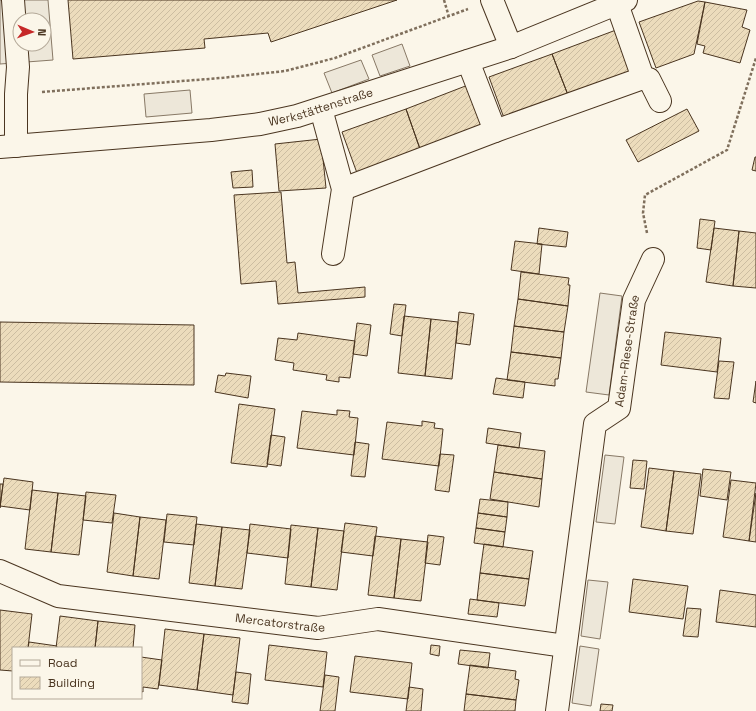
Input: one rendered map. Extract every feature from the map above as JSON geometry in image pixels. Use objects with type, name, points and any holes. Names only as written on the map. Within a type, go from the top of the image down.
[{"type":"street","points":[[8,147],[16,94],[18,67],[13,0]]},
{"type":"street","points":[[492,0],[511,47]]},
{"type":"street","points":[[622,2],[643,78]]},
{"type":"street","name":"Werkstättenstraße","points":[[8,147],[211,130],[260,124],[321,109],[511,47],[622,2]]},
{"type":"street","points":[[468,61],[495,131]]},
{"type":"street","points":[[344,189],[495,131],[643,78],[649,79],[660,101]]},
{"type":"street","points":[[321,109],[344,189],[333,254]]},
{"type":"street","name":"Adam-Riese-Straße","points":[[557,711],[595,424],[619,408],[634,300],[653,259]]},
{"type":"street","name":"Mercatorstraße","points":[[0,571],[58,596],[318,628],[378,619],[565,646]]},
{"type":"path","points":[[444,0],[449,16]]},
{"type":"path","points":[[16,94],[221,78],[285,71],[335,58],[492,0]]},
{"type":"path","points":[[653,259],[643,213],[645,195],[727,150],[756,58]]},
{"type":"shaded area","points":[[0,0],[48,0],[49,12],[12,12],[12,52],[52,52],[52,48],[53,60],[0,64]]},
{"type":"shaded area","points":[[402,44],[410,66],[380,76],[372,55]]},
{"type":"shaded area","points":[[361,60],[369,79],[332,93],[324,73]]},
{"type":"shaded area","points":[[190,90],[192,113],[146,117],[144,94]]},
{"type":"shaded area","points":[[600,293],[622,296],[609,395],[586,392]]},
{"type":"shaded area","points":[[605,455],[624,457],[615,524],[596,522]]},
{"type":"shaded area","points":[[588,580],[608,582],[600,639],[581,636]]},
{"type":"shaded area","points":[[580,646],[599,649],[591,706],[572,703]]},
{"type":"building","points":[[68,0],[397,0],[271,42],[268,33],[204,39],[205,48],[73,59]]},
{"type":"building","points":[[698,1],[705,2],[694,54],[656,68],[639,22]]},
{"type":"building","points":[[705,2],[747,10],[742,27],[750,30],[740,63],[703,53],[705,46],[697,44]]},
{"type":"building","points":[[616,30],[631,71],[568,95],[552,54]]},
{"type":"building","points":[[552,54],[568,95],[504,118],[489,77]]},
{"type":"building","points":[[468,85],[483,126],[420,149],[406,109]]},
{"type":"building","points":[[406,109],[420,149],[357,173],[342,132]]},
{"type":"building","points":[[687,109],[699,131],[638,162],[626,140]]},
{"type":"building","points":[[321,139],[326,188],[279,191],[275,144]]},
{"type":"building","points":[[756,157],[756,171],[752,170]]},
{"type":"building","points":[[252,170],[253,187],[233,188],[231,172]]},
{"type":"building","points":[[281,192],[287,263],[295,262],[298,293],[365,287],[365,297],[278,304],[276,281],[241,284],[234,195]]},
{"type":"building","points":[[700,219],[715,221],[711,250],[697,248]]},
{"type":"building","points":[[539,228],[568,232],[566,247],[537,244]]},
{"type":"building","points":[[714,228],[739,231],[733,286],[706,282]]},
{"type":"building","points":[[739,231],[756,233],[756,288],[733,286]]},
{"type":"building","points":[[515,241],[542,244],[539,274],[511,270]]},
{"type":"building","points":[[521,272],[569,278],[568,285],[570,285],[568,306],[518,299]]},
{"type":"building","points":[[518,299],[568,306],[564,332],[514,326]]},
{"type":"building","points":[[394,304],[406,305],[402,336],[390,334]]},
{"type":"building","points":[[459,312],[474,314],[470,345],[456,343]]},
{"type":"building","points":[[404,316],[431,319],[425,376],[398,373]]},
{"type":"building","points":[[431,319],[458,322],[452,379],[425,376]]},
{"type":"building","points":[[0,322],[194,325],[194,385],[0,382]]},
{"type":"building","points":[[357,323],[371,325],[367,356],[353,354]]},
{"type":"building","points":[[514,326],[564,332],[561,358],[511,352]]},
{"type":"building","points":[[665,332],[721,338],[717,372],[661,365]]},
{"type":"building","points":[[298,333],[355,341],[350,378],[339,377],[339,382],[326,380],[327,375],[293,370],[294,363],[275,360],[278,338],[297,340]]},
{"type":"building","points":[[511,352],[561,358],[558,379],[555,379],[555,386],[507,380]]},
{"type":"building","points":[[719,361],[734,362],[729,399],[714,398]]},
{"type":"building","points":[[226,373],[251,376],[248,398],[215,392],[218,375],[225,376]]},
{"type":"building","points":[[496,378],[525,382],[523,398],[493,394]]},
{"type":"building","points":[[756,381],[756,403],[753,402]]},
{"type":"building","points":[[239,404],[275,409],[267,467],[231,463]]},
{"type":"building","points":[[337,410],[350,411],[349,417],[358,418],[354,455],[297,448],[302,411],[337,415]]},
{"type":"building","points":[[422,421],[435,423],[434,428],[443,429],[439,466],[382,459],[387,422],[422,426]]},
{"type":"building","points":[[488,428],[521,433],[519,448],[486,443]]},
{"type":"building","points":[[271,435],[285,437],[281,466],[267,464]]},
{"type":"building","points":[[355,442],[369,444],[365,477],[351,476]]},
{"type":"building","points":[[498,445],[545,451],[542,479],[494,472]]},
{"type":"building","points":[[440,454],[454,455],[449,492],[435,490]]},
{"type":"building","points":[[633,460],[647,461],[644,489],[630,488]]},
{"type":"building","points":[[649,468],[674,471],[666,531],[641,527]]},
{"type":"building","points":[[703,469],[731,472],[727,500],[700,496]]},
{"type":"building","points":[[674,471],[701,474],[693,534],[666,531]]},
{"type":"building","points":[[494,472],[542,479],[539,507],[490,499]]},
{"type":"building","points":[[4,478],[33,482],[30,510],[0,506]]},
{"type":"building","points":[[731,480],[756,483],[749,541],[723,537]]},
{"type":"building","points":[[0,484],[3,484],[0,508]]},
{"type":"building","points":[[32,490],[58,493],[51,552],[25,549]]},
{"type":"building","points":[[86,492],[116,495],[112,523],[83,520]]},
{"type":"building","points":[[58,493],[86,496],[79,555],[51,552]]},
{"type":"building","points":[[756,493],[756,542],[749,541]]},
{"type":"building","points":[[480,499],[508,502],[507,517],[478,513]]},
{"type":"building","points":[[114,513],[140,517],[133,576],[107,572]]},
{"type":"building","points":[[478,513],[507,517],[505,532],[476,528]]},
{"type":"building","points":[[167,514],[197,517],[194,545],[164,542]]},
{"type":"building","points":[[140,517],[166,520],[159,579],[133,576]]},
{"type":"building","points":[[345,523],[377,527],[373,556],[341,552]]},
{"type":"building","points":[[196,524],[222,527],[215,586],[189,583]]},
{"type":"building","points":[[250,524],[291,529],[288,558],[247,553]]},
{"type":"building","points":[[291,525],[318,528],[311,587],[285,584]]},
{"type":"building","points":[[222,527],[250,530],[242,589],[215,586]]},
{"type":"building","points":[[318,528],[344,531],[337,590],[311,587]]},
{"type":"building","points":[[476,528],[505,532],[503,547],[474,543]]},
{"type":"building","points":[[428,535],[444,537],[440,565],[425,563]]},
{"type":"building","points":[[375,536],[401,539],[394,598],[368,595]]},
{"type":"building","points":[[401,539],[428,542],[421,601],[394,598]]},
{"type":"building","points":[[484,544],[533,551],[529,579],[480,573]]},
{"type":"building","points":[[480,573],[529,579],[525,606],[477,600]]},
{"type":"building","points":[[633,579],[688,586],[683,619],[629,612]]},
{"type":"building","points":[[720,590],[756,595],[756,627],[716,622]]},
{"type":"building","points":[[470,599],[499,603],[497,617],[468,614]]},
{"type":"building","points":[[687,608],[701,609],[698,637],[683,636]]},
{"type":"building","points":[[0,610],[32,614],[28,647],[12,647],[12,671],[0,670]]},
{"type":"building","points":[[60,616],[98,621],[95,647],[56,647]]},
{"type":"building","points":[[98,621],[135,625],[133,647],[95,647]]},
{"type":"building","points":[[165,629],[204,634],[197,690],[159,685]]},
{"type":"building","points":[[204,634],[240,638],[233,695],[197,690]]},
{"type":"building","points":[[29,642],[57,646],[56,647],[28,647]]},
{"type":"building","points":[[269,645],[327,652],[323,687],[265,680]]},
{"type":"building","points":[[431,645],[440,646],[439,656],[430,654]]},
{"type":"building","points":[[460,650],[490,653],[488,668],[458,664]]},
{"type":"building","points":[[355,656],[412,663],[408,699],[350,692]]},
{"type":"building","points":[[142,657],[162,660],[158,689],[143,687],[143,692]]},
{"type":"building","points":[[470,665],[516,671],[515,679],[519,680],[516,700],[466,694]]},
{"type":"building","points":[[236,672],[251,674],[248,704],[232,702]]},
{"type":"building","points":[[325,675],[339,677],[335,711],[320,711]]},
{"type":"building","points":[[409,687],[423,689],[421,711],[406,711]]},
{"type":"building","points":[[466,694],[516,700],[515,711],[464,711]]},
{"type":"building","points":[[601,704],[613,705],[612,711],[600,711]]}]
